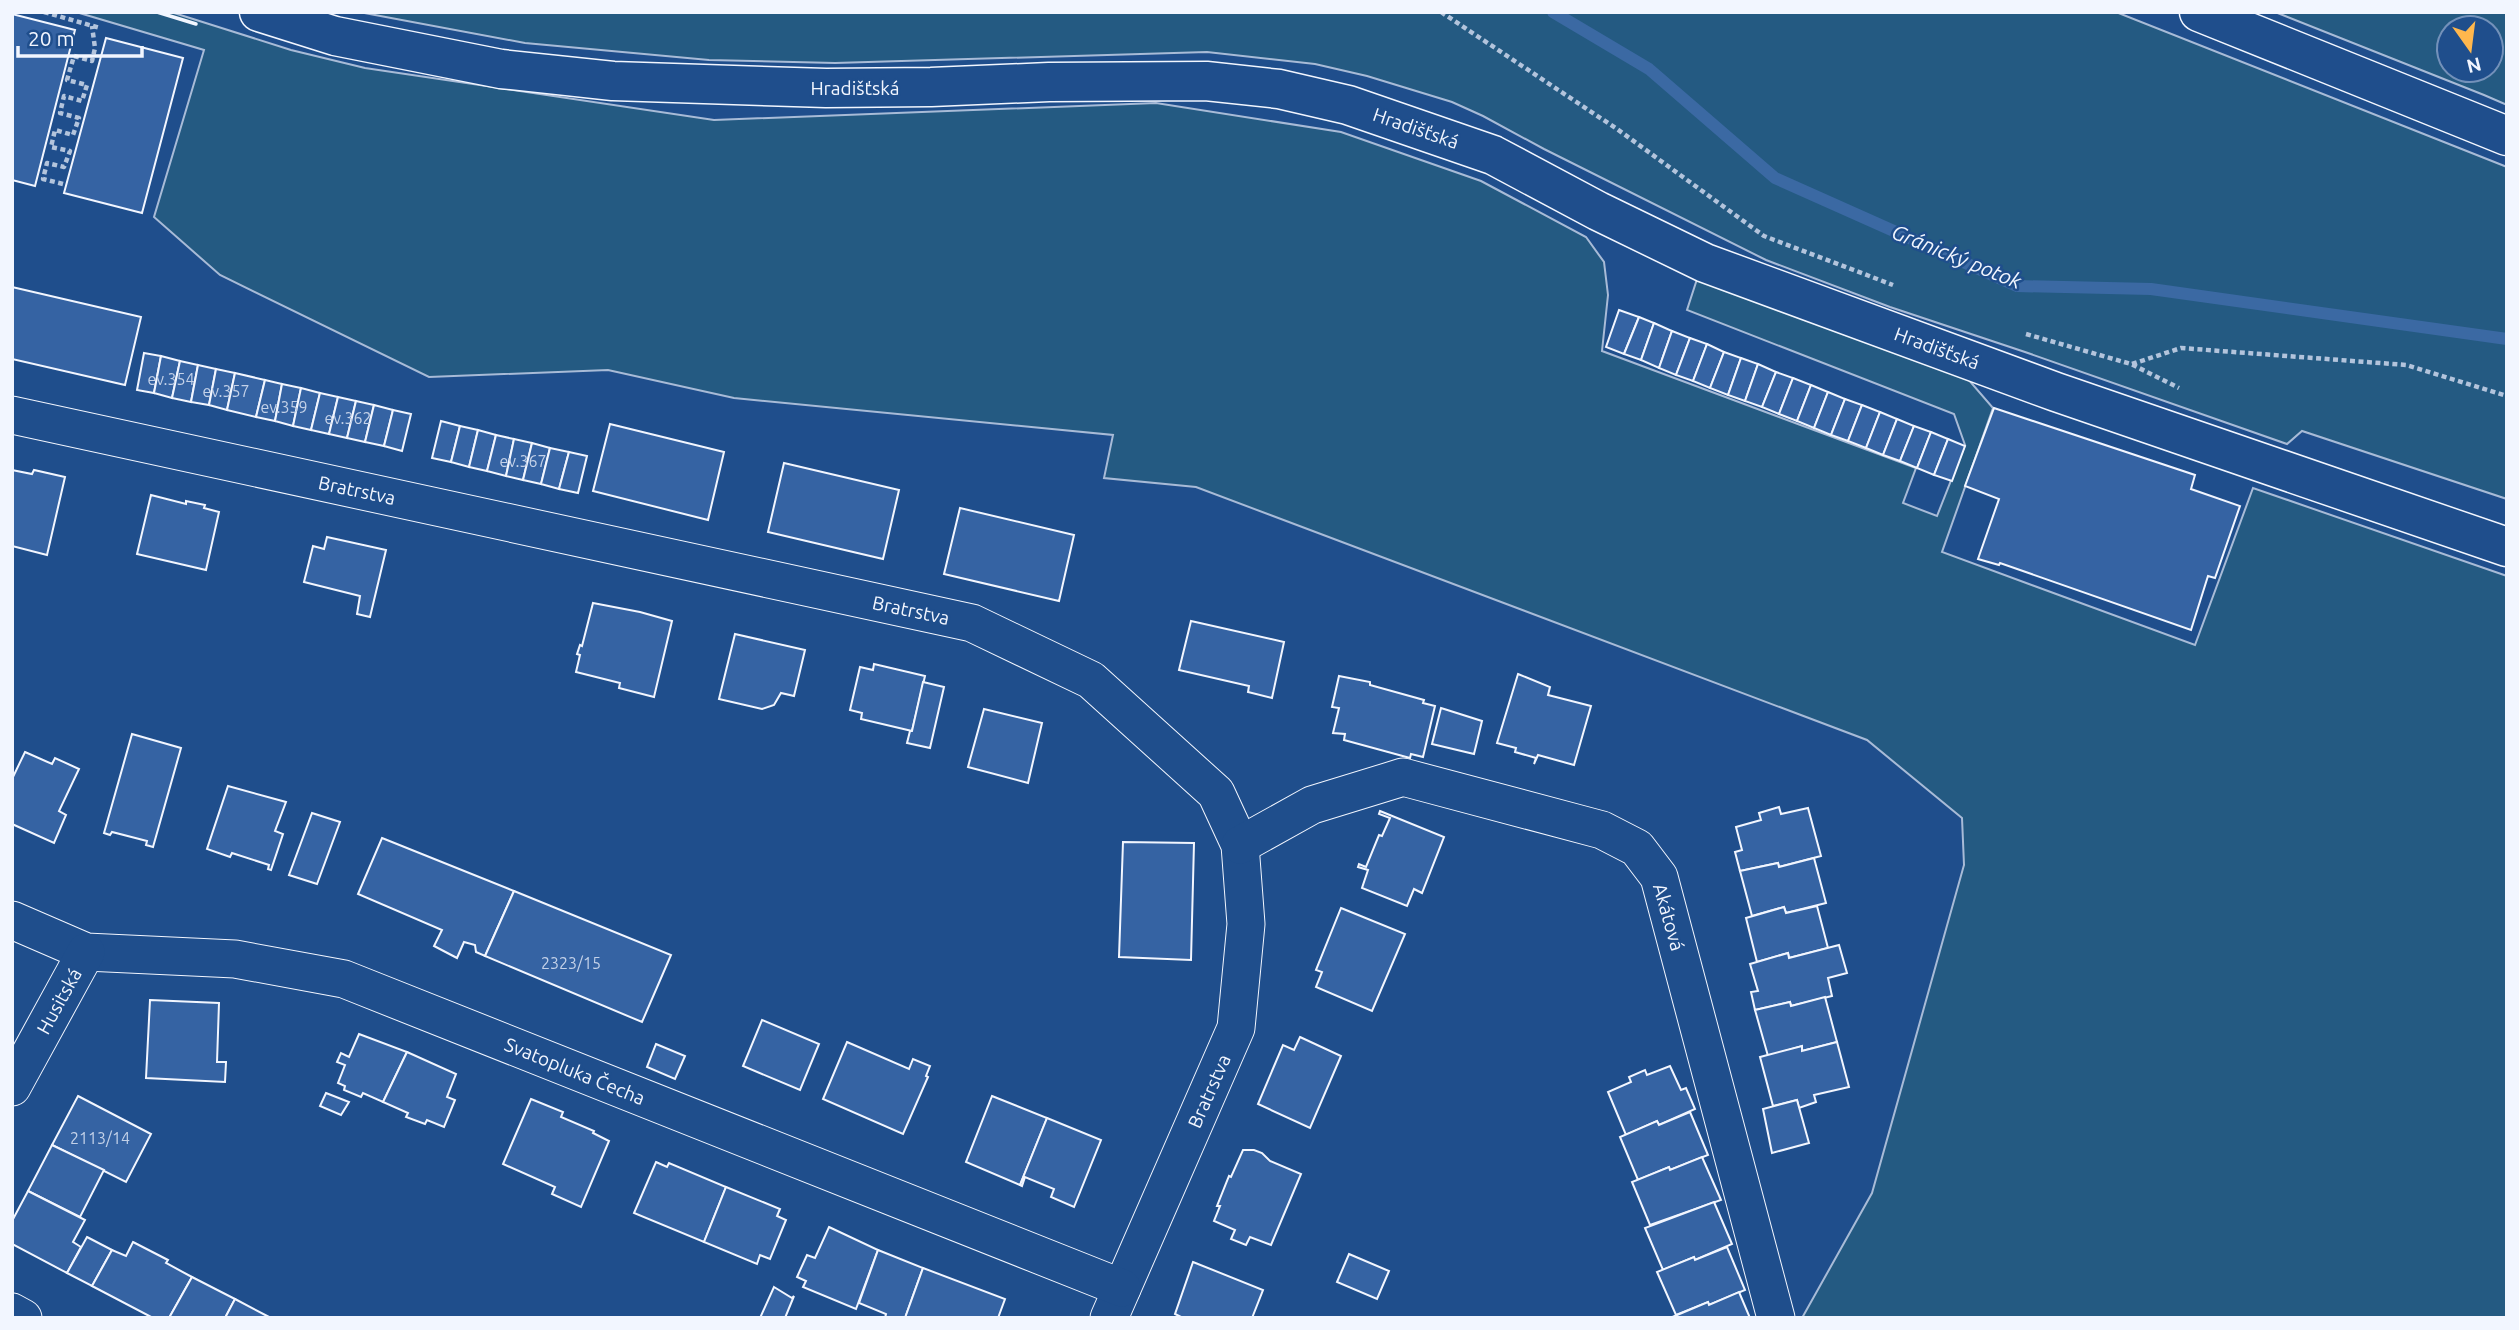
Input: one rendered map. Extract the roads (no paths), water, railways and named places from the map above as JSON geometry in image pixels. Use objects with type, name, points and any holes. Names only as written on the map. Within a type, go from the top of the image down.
[{"type":"street","name":"Hradišťská","points":[[259,12],[335,36],[488,66],[613,81],[826,88],[1206,81],[1291,92],[1348,105],[1493,155],[1704,263],[2056,392],[2507,547]]},
{"type":"street","points":[[2199,12],[2507,136]]},
{"type":"street","name":"Bratrstva","points":[[12,415],[972,623],[1091,680],[1216,793],[1240,845],[1246,924],[1236,1028],[1116,1303]]},
{"type":"street","name":"Akátová","points":[[1240,845],[1312,805],[1403,777],[1602,830],[1637,848],[1659,877],[1776,1318]]},
{"type":"street","name":"Svatopluka Čecha","points":[[12,920],[86,952],[235,959],[344,979],[1116,1303]]},
{"type":"street","name":"Husitská","points":[[12,1087],[86,952]]},
{"type":"street","points":[[12,1312],[23,1318]]},
{"type":"waterway","name":"Gránický potok","points":[[1553,12],[1649,69],[1775,178],[2017,286],[2151,289],[2507,339]]}]
